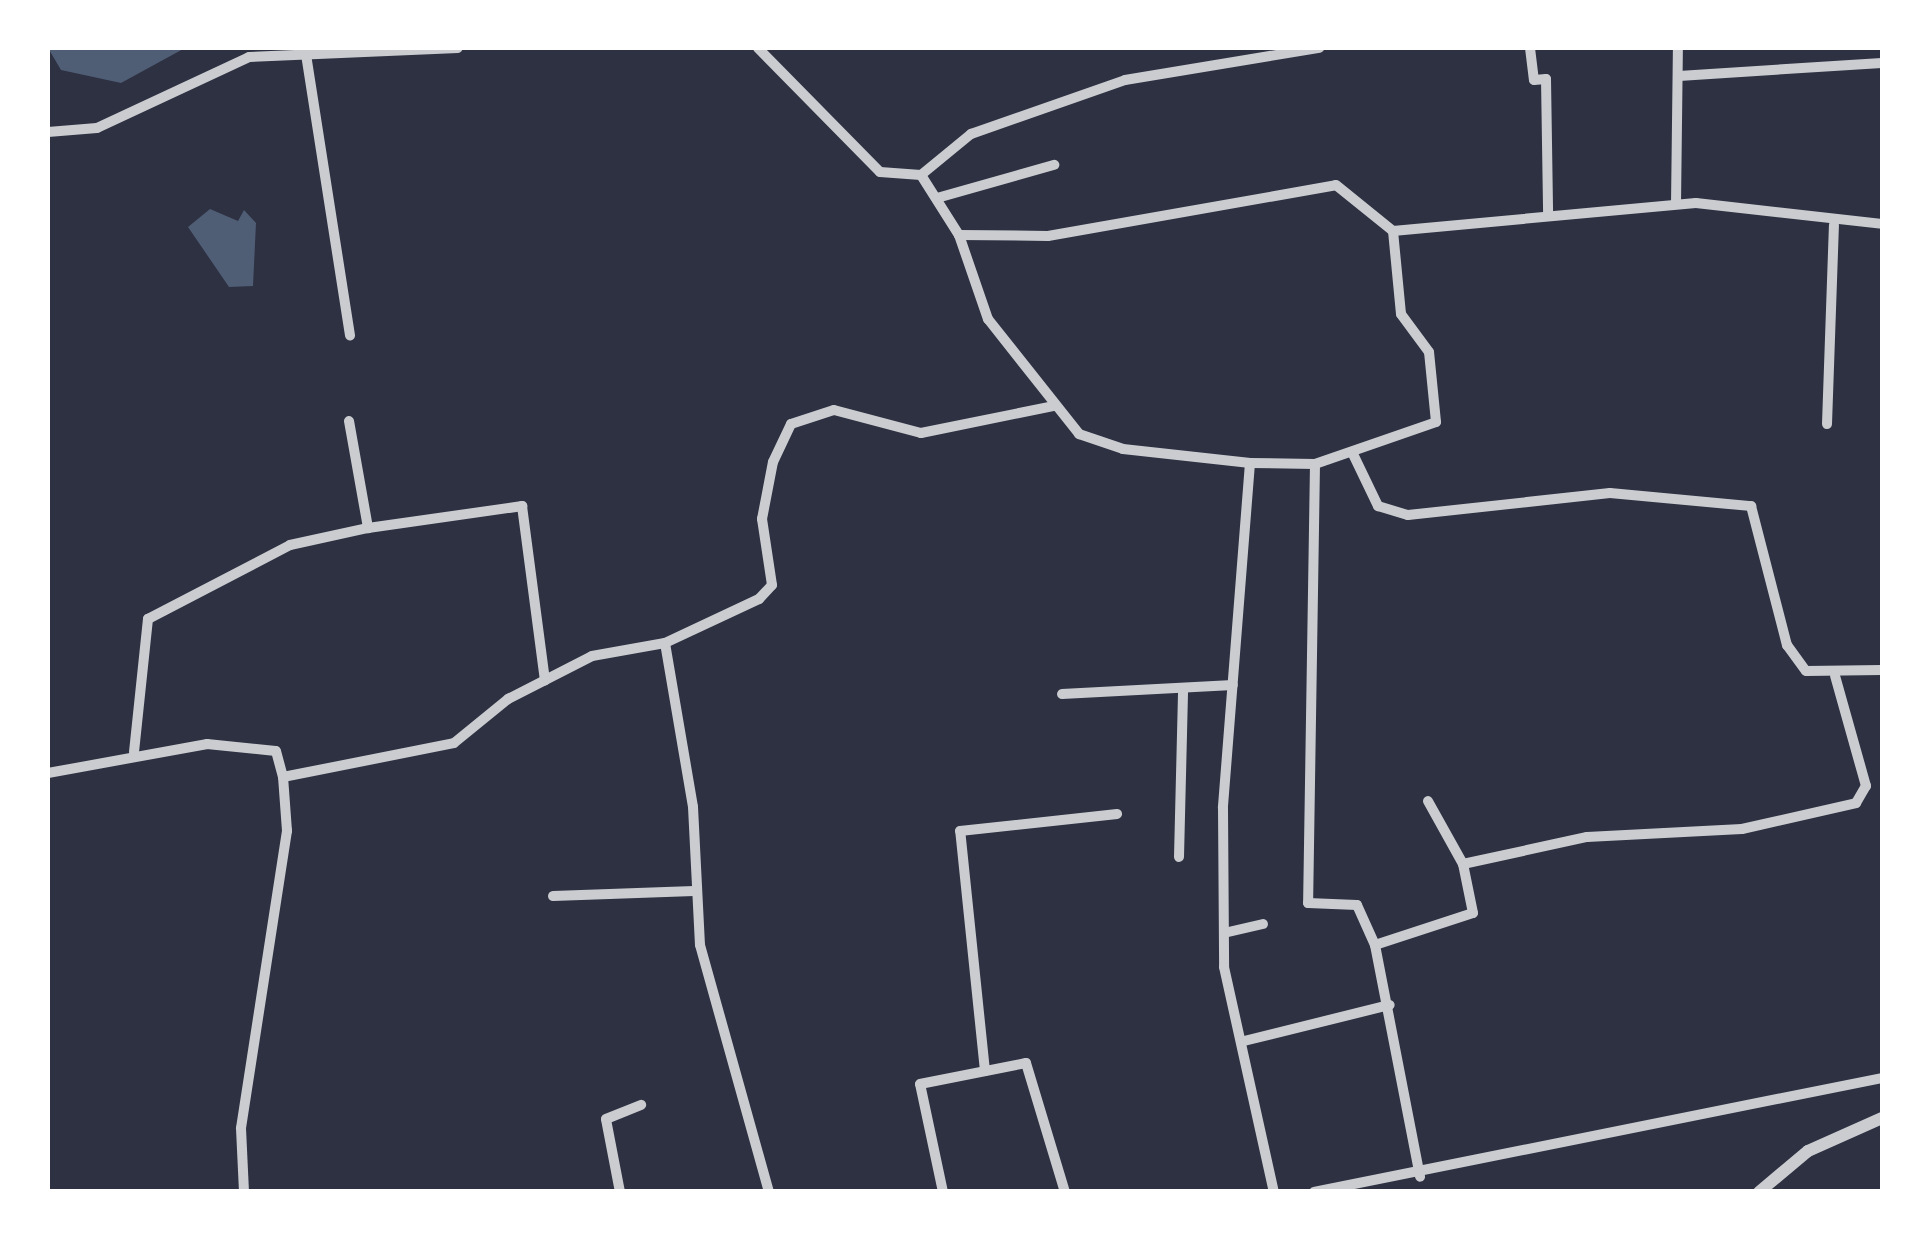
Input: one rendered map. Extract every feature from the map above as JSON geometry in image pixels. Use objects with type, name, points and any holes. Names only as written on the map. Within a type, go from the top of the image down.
[{"type":"street","points":[[48,132],[97,128],[247,52],[305,49],[404,56],[458,48]]},
{"type":"street","points":[[758,48],[880,172],[920,175],[971,134],[1125,80],[1318,48]]},
{"type":"street","points":[[1530,48],[1534,80],[1546,80],[1548,212]]},
{"type":"street","points":[[1676,204],[1678,48]]},
{"type":"street","points":[[305,49],[350,335]]},
{"type":"street","points":[[1680,76],[1882,63]]},
{"type":"street","points":[[937,198],[1054,165]]},
{"type":"street","points":[[920,175],[958,235],[988,319],[1079,434],[1123,449],[1250,463],[1315,464],[1353,454],[1436,422],[1428,352],[1402,314],[1393,231],[1336,185],[1048,236],[958,235]]},
{"type":"street","points":[[1393,231],[1548,212],[1676,204],[1834,225],[1882,224]]},
{"type":"street","points":[[1827,424],[1834,225]]},
{"type":"street","points":[[283,777],[454,744],[544,680],[592,656],[665,643],[731,616],[772,585],[762,518],[791,424],[834,410],[921,432],[1054,406]]},
{"type":"street","points":[[349,421],[368,528]]},
{"type":"street","points":[[1353,454],[1378,506],[1408,514],[1610,493],[1750,506],[1787,645],[1806,671],[1834,676],[1882,670]]},
{"type":"street","points":[[1250,463],[1232,685],[1224,933],[1274,1192]]},
{"type":"street","points":[[1315,464],[1308,903],[1357,906],[1375,945],[1390,1004],[1420,1177]]},
{"type":"street","points":[[134,752],[148,619],[290,545],[368,528],[522,506],[544,680]]},
{"type":"street","points":[[665,643],[693,808],[694,892],[700,945],[769,1192]]},
{"type":"street","points":[[1463,864],[1587,837],[1742,829],[1856,802],[1866,786],[1834,676]]},
{"type":"street","points":[[1062,694],[1232,685]]},
{"type":"street","points":[[1179,857],[1183,688]]},
{"type":"street","points":[[48,773],[134,752],[207,744],[276,751],[283,777],[287,831],[240,1128],[244,1192]]},
{"type":"street","points":[[1375,945],[1472,913],[1463,864],[1428,801]]},
{"type":"street","points":[[985,1071],[960,831],[1116,814]]},
{"type":"street","points":[[553,896],[694,892]]},
{"type":"street","points":[[1224,933],[1262,924]]},
{"type":"street","points":[[1244,1041],[1390,1004]]},
{"type":"street","points":[[943,1192],[920,1084],[1026,1063],[1065,1192]]},
{"type":"street","points":[[1314,1192],[1420,1177],[1882,1078]]},
{"type":"street","points":[[620,1192],[606,1119],[641,1105]]},
{"type":"street","points":[[1759,1192],[1808,1151],[1882,1118]]},
{"type":"water","points":[[48,48],[185,48],[121,83],[61,70]]},
{"type":"water","points":[[210,209],[238,221],[244,210],[256,223],[253,286],[229,287],[188,227]]}]
